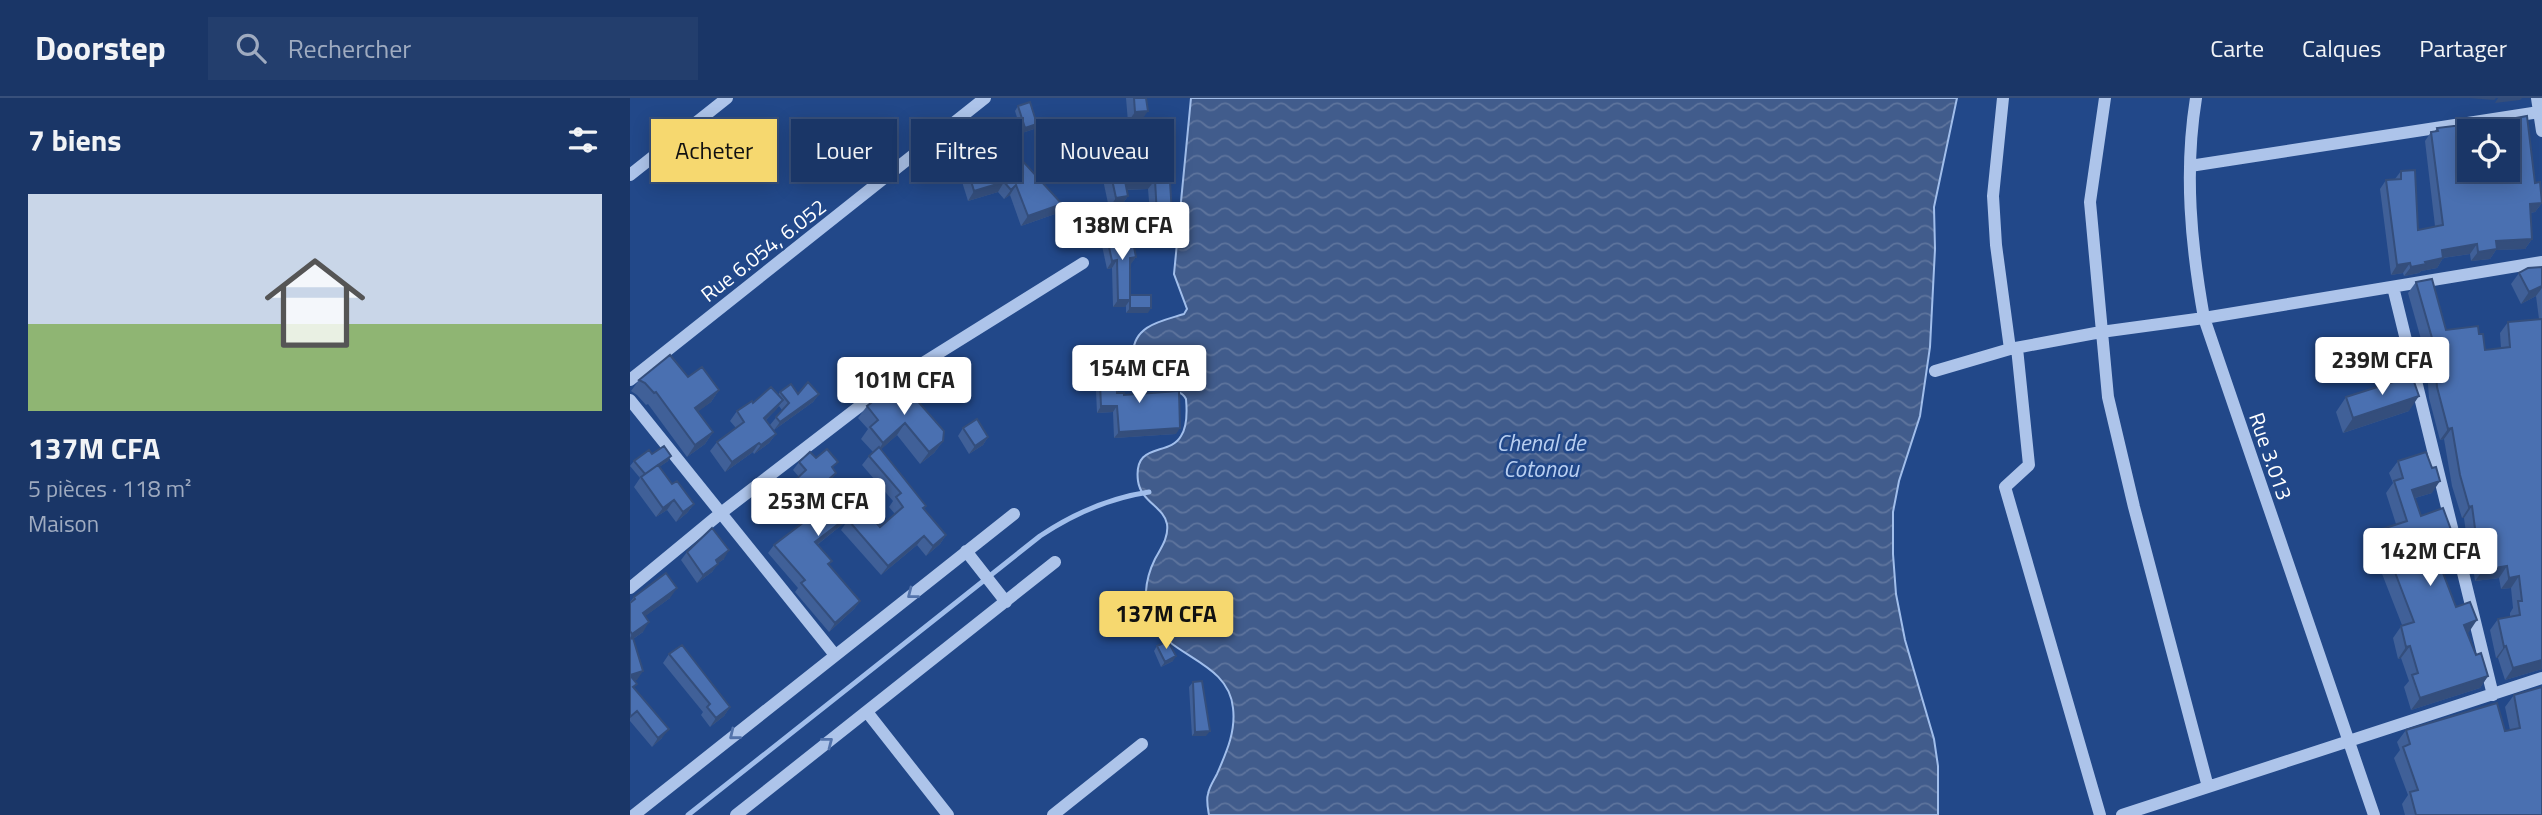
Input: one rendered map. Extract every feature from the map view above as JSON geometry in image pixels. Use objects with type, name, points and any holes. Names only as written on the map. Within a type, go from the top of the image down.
[{"type":"street","points":[[630,175],[727,98]]},
{"type":"street","name":"Rue 6.054, 6.052","points":[[630,380],[985,98]]},
{"type":"street","points":[[2003,98],[1993,196],[1996,245],[2029,465],[2005,486],[2100,815]]},
{"type":"street","points":[[2105,98],[2090,202],[2108,397],[2208,787]]},
{"type":"street","name":"Rue 3.013","points":[[2196,98],[2190,143],[2191,236],[2204,318],[2374,815]]},
{"type":"street","points":[[2537,98],[2542,131]]},
{"type":"street","points":[[2190,166],[2539,112]]},
{"type":"street","points":[[1935,371],[2013,349],[2101,332],[2204,318],[2542,262]]},
{"type":"street","points":[[630,588],[721,513],[905,373],[1083,264]]},
{"type":"street","points":[[2393,287],[2493,695]]},
{"type":"street","points":[[630,400],[835,655]]},
{"type":"street","points":[[634,815],[1014,514]]},
{"type":"street","points":[[966,551],[1006,602]]},
{"type":"street","points":[[736,815],[1055,562]]},
{"type":"street","points":[[2122,815],[2542,678]]},
{"type":"street","points":[[867,712],[948,815]]},
{"type":"street","points":[[1053,815],[1142,744]]},
{"type":"water","name":"Chenal de Cotonou","points":[[1191,98],[1957,98],[1934,207],[1935,249],[1930,347],[1920,416],[1899,481],[1893,512],[1896,594],[1905,640],[1934,739],[1938,766],[1938,815],[1209,815],[1207,796],[1230,742],[1233,708],[1222,681],[1164,637],[1150,618],[1146,601],[1147,584],[1166,538],[1167,524],[1162,513],[1143,494],[1138,481],[1141,460],[1153,451],[1176,442],[1181,436],[1185,423],[1186,399],[1181,393],[1155,388],[1139,380],[1134,369],[1133,353],[1138,336],[1144,330],[1158,322],[1184,314],[1187,309],[1174,274]]},
{"type":"building","points":[[1134,98],[1146,98],[1148,111],[1135,112]]},
{"type":"building","points":[[1030,102],[1036,124],[1025,128],[1018,106]]},
{"type":"building","points":[[2527,116],[2535,183],[2540,182],[2542,203],[2530,204],[2532,239],[2496,241],[2497,249],[2478,252],[2477,244],[2442,250],[2443,258],[2425,262],[2426,264],[2411,267],[2410,263],[2397,265],[2386,180],[2401,179],[2401,171],[2415,170],[2418,230],[2443,225],[2431,132],[2438,131],[2437,128],[2457,126],[2457,182],[2520,182],[2520,119],[2510,119]]},
{"type":"building","points":[[1022,160],[1036,176],[1036,182],[1042,182],[1062,204],[1028,216],[1016,185],[1011,190],[1004,182],[1022,182]]},
{"type":"building","points":[[971,182],[1004,182],[974,191]]},
{"type":"building","points":[[1113,182],[1125,182],[1128,196],[1116,198]]},
{"type":"building","points":[[1155,182],[1170,182],[1172,214],[1157,215]]},
{"type":"building","points":[[1122,230],[1124,243],[1133,242],[1136,257],[1130,258],[1130,300],[1118,300],[1117,260],[1112,261],[1106,233]]},
{"type":"building","points":[[2542,267],[2542,286],[2529,292],[2519,273],[2528,268]]},
{"type":"building","points":[[2432,279],[2446,330],[2478,326],[2479,334],[2483,334],[2485,350],[2510,347],[2508,322],[2542,319],[2542,660],[2513,668],[2506,646],[2504,647],[2498,619],[2520,615],[2518,601],[2522,601],[2519,576],[2509,578],[2507,566],[2483,570],[2472,506],[2469,507],[2452,428],[2448,429],[2437,387],[2434,345],[2416,282]]},
{"type":"building","points":[[1130,295],[1151,295],[1151,308],[1130,308]]},
{"type":"building","points":[[670,355],[688,377],[702,367],[719,390],[695,408],[713,432],[695,445],[656,392],[639,380]]},
{"type":"building","points":[[1099,362],[1116,362],[1117,393],[1124,395],[1179,391],[1180,428],[1119,432],[1117,406],[1101,406]]},
{"type":"building","points":[[2412,376],[2419,396],[2353,418],[2346,397]]},
{"type":"building","points":[[900,381],[944,431],[943,441],[929,452],[905,423],[883,443],[870,427],[878,420],[867,406]]},
{"type":"building","points":[[808,382],[819,394],[780,422],[776,417],[789,403],[780,392],[791,384],[798,394]]},
{"type":"building","points":[[771,387],[783,400],[764,418],[776,434],[732,462],[717,442],[744,422],[737,411],[752,401],[753,403]]},
{"type":"building","points":[[977,419],[988,437],[975,446],[963,428]]},
{"type":"building","points":[[664,446],[671,456],[645,474],[634,461],[649,450],[652,454]]},
{"type":"building","points":[[879,447],[946,535],[933,546],[924,536],[888,566],[848,520],[864,508],[880,527],[903,507],[896,497],[901,493],[869,456]]},
{"type":"building","points":[[827,449],[838,462],[832,467],[836,473],[822,485],[849,516],[815,542],[832,561],[828,564],[860,601],[835,623],[801,583],[805,580],[774,545],[813,515],[788,487],[806,470],[799,462],[810,452],[816,458]]},
{"type":"building","points":[[2426,452],[2432,468],[2436,467],[2440,481],[2412,490],[2421,516],[2443,508],[2461,557],[2440,565],[2456,607],[2470,602],[2477,620],[2464,625],[2476,655],[2481,653],[2488,676],[2420,698],[2412,675],[2418,673],[2410,646],[2406,647],[2401,626],[2414,622],[2386,549],[2383,550],[2376,531],[2407,521],[2394,481],[2403,478],[2398,461]]},
{"type":"building","points":[[658,465],[672,484],[677,481],[694,504],[683,512],[674,500],[663,508],[641,477]]},
{"type":"building","points":[[712,528],[729,550],[716,560],[718,564],[703,575],[687,552]]},
{"type":"building","points":[[666,573],[677,588],[643,613],[649,622],[632,634],[630,603]]},
{"type":"building","points":[[633,638],[643,671],[630,675],[630,639]]},
{"type":"building","points":[[1168,641],[1176,656],[1165,662],[1157,646]]},
{"type":"building","points":[[682,645],[730,707],[716,718],[707,707],[710,704],[669,654]]},
{"type":"building","points":[[630,675],[637,684],[633,687],[669,729],[658,738],[637,711],[630,717]]},
{"type":"building","points":[[1202,681],[1210,731],[1195,732],[1193,682]]},
{"type":"building","points":[[2542,687],[2542,815],[2416,815],[2410,792],[2418,790],[2403,747],[2410,744],[2406,730],[2497,703],[2505,731],[2520,728],[2514,695]]},
{"type":"waterway","points":[[688,815],[1040,536],[1092,508],[1149,492]]}]
